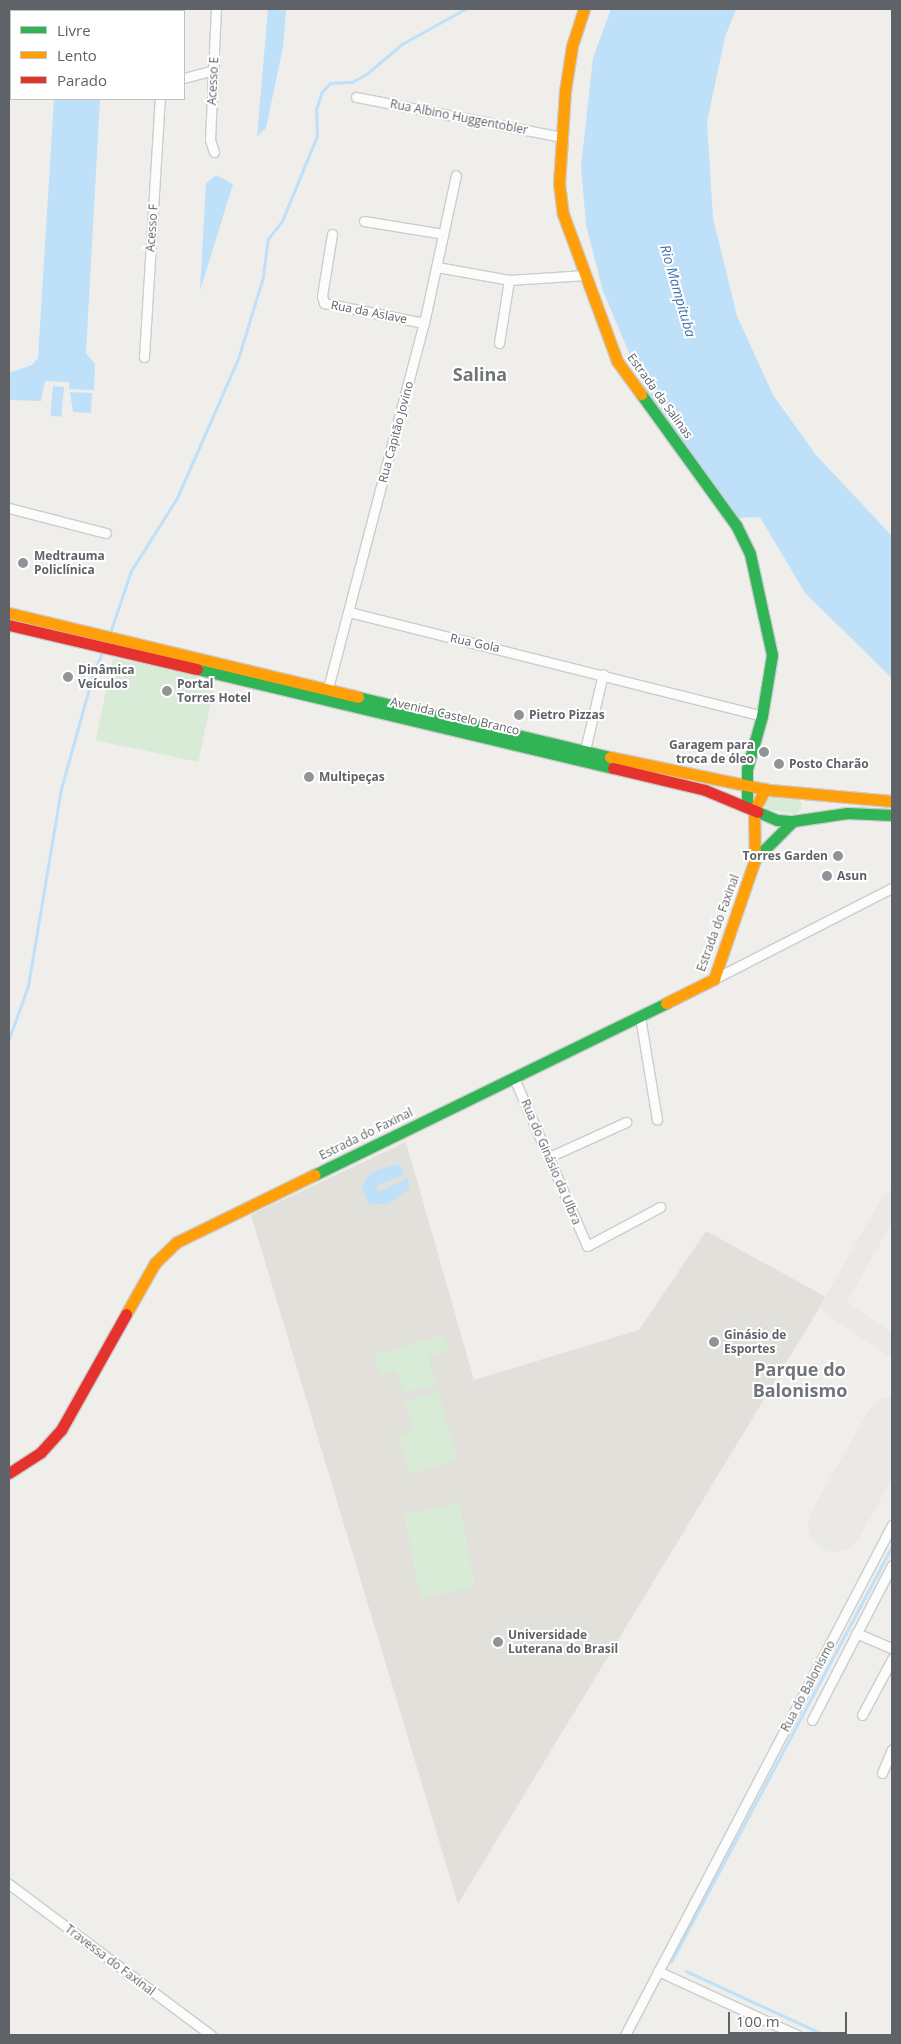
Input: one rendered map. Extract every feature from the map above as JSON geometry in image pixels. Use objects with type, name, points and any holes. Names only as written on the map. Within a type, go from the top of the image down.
[{"type":"street","name":"Acesso E","points":[[214,152],[210,140],[216,9]]},
{"type":"street","name":"Estrada da Salinas","points":[[584,9],[572,46],[561,137],[559,183],[563,214],[617,361],[736,525],[750,554],[771,640],[772,655],[762,716],[745,785],[750,808],[755,859]]},
{"type":"street","points":[[185,78],[213,70]]},
{"type":"street","name":"Rua Albino Huggentobler","points":[[356,97],[561,137]]},
{"type":"street","name":"Acesso F","points":[[144,357],[160,100]]},
{"type":"street","name":"Rua Capitão Jovino","points":[[328,688],[424,323],[456,174]]},
{"type":"street","points":[[364,221],[443,234]]},
{"type":"street","name":"Rua da Aslave","points":[[332,234],[322,296],[324,303],[424,323]]},
{"type":"street","points":[[437,267],[509,280],[586,276]]},
{"type":"street","points":[[499,343],[509,280]]},
{"type":"street","points":[[9,508],[106,533]]},
{"type":"street","name":"Avenida Castelo Branco","points":[[9,612],[584,750],[745,785],[765,789],[892,801]]},
{"type":"street","name":"Rua Gola","points":[[349,612],[602,674],[762,716]]},
{"type":"street","name":"Avenida Castelo Branco","points":[[9,625],[655,777],[705,790],[750,808],[766,817],[797,820],[847,813],[892,815]]},
{"type":"street","points":[[584,750],[602,674]]},
{"type":"street","points":[[750,808],[765,789]]},
{"type":"street","points":[[755,859],[811,808],[806,793]]},
{"type":"street","name":"Estrada do Faxinal","points":[[9,1473],[42,1452],[61,1430],[155,1263],[171,1247],[714,980],[755,859]]},
{"type":"street","points":[[714,980],[892,888]]},
{"type":"street","points":[[640,1017],[657,1120]]},
{"type":"street","name":"Rua do Ginásio da Ulbra","points":[[514,1078],[587,1246],[660,1207]]},
{"type":"street","points":[[549,1157],[626,1122]]},
{"type":"street","name":"Rua do Balonismo","points":[[625,2035],[892,1525]]},
{"type":"street","name":"Rua do Balonismo","points":[[812,1720],[892,1565]]},
{"type":"street","points":[[856,1633],[892,1648]]},
{"type":"street","points":[[862,1715],[892,1659]]},
{"type":"street","points":[[882,1773],[892,1749]]},
{"type":"street","name":"Travessa do Faxinal","points":[[9,1884],[211,2035]]},
{"type":"street","points":[[658,1971],[798,2035]]},
{"type":"shaded area","name":"Universidade Luterana do Brasil","points":[[406,1142],[474,1380],[639,1330],[706,1231],[826,1297],[458,1904],[251,1215]]},
{"type":"green space","points":[[113,658],[216,680],[198,762],[96,740]]},
{"type":"green space","points":[[774,795],[797,799],[802,804],[801,809],[796,814],[766,809],[765,801]]},
{"type":"green space","points":[[444,1335],[448,1350],[428,1356],[436,1384],[403,1393],[396,1371],[380,1375],[374,1355]]},
{"type":"green space","points":[[438,1392],[458,1460],[410,1474],[398,1436],[414,1431],[405,1402]]},
{"type":"green space","points":[[459,1503],[475,1587],[420,1598],[404,1514]]},
{"type":"water","points":[[268,9],[286,9],[283,47],[266,128],[257,137]]},
{"type":"water","name":"Rio Mampituba","points":[[611,9],[736,9],[725,37],[707,122],[713,218],[737,316],[773,395],[816,455],[892,536],[892,678],[805,593],[760,517],[738,518],[643,386],[603,291],[586,225],[581,167],[593,58]]},
{"type":"water","points":[[54,100],[100,100],[86,353],[95,364],[94,390],[69,389],[69,382],[45,381],[41,401],[9,400],[9,373],[32,365],[38,358]]},
{"type":"water","points":[[216,175],[233,184],[200,291],[206,183]]},
{"type":"water","points":[[53,386],[64,387],[61,417],[50,416]]},
{"type":"water","points":[[70,392],[92,393],[91,413],[73,412]]},
{"type":"water","points":[[398,1164],[405,1174],[377,1186],[376,1190],[380,1191],[408,1178],[409,1189],[388,1204],[370,1205],[362,1190],[366,1179],[374,1171]]},
{"type":"waterway","points":[[111,630],[131,571],[177,498],[238,359],[263,277],[268,239],[282,221],[317,136],[316,110],[322,92],[330,83],[352,82],[368,73],[402,44],[465,9]]},
{"type":"waterway","points":[[9,1039],[28,986],[61,789],[94,671],[102,653]]},
{"type":"waterway","points":[[671,1962],[892,1547]]},
{"type":"waterway","points":[[686,1971],[825,2035]]},
{"type":"taxiway","points":[[892,1200],[832,1305],[892,1345]]},
{"type":"runway","points":[[835,1525],[892,1424]]},
{"type":"traffic: fast","points":[[641,394],[736,525],[750,554],[772,655],[762,716],[747,769],[747,806]]},
{"type":"traffic: fast","points":[[197,669],[613,768]]},
{"type":"traffic: fast","points":[[358,697],[610,757]]},
{"type":"traffic: fast","points":[[758,812],[777,820],[793,821],[847,813],[892,815]]},
{"type":"traffic: fast","points":[[755,859],[793,821]]},
{"type":"traffic: fast","points":[[314,1175],[666,1003]]},
{"type":"traffic: slow","points":[[584,9],[572,46],[565,91],[559,183],[563,214],[617,361],[641,394]]},
{"type":"traffic: slow","points":[[9,613],[358,697]]},
{"type":"traffic: slow","points":[[610,757],[770,790],[892,801]]},
{"type":"traffic: slow","points":[[666,1003],[714,979],[755,859],[754,810],[765,789]]},
{"type":"traffic: slow","points":[[126,1314],[155,1263],[177,1242],[314,1175]]},
{"type":"traffic: jam","points":[[9,625],[197,669]]},
{"type":"traffic: jam","points":[[613,768],[705,790],[758,812]]},
{"type":"traffic: jam","points":[[9,1473],[41,1452],[61,1430],[126,1314]]},
{"type":"place","name":"Medtrauma Policlínica","points":[[23,563]]},
{"type":"place","name":"Dinâmica Veículos","points":[[68,677]]},
{"type":"place","name":"Portal Torres Hotel","points":[[167,691]]},
{"type":"place","name":"Pietro Pizzas","points":[[519,715]]},
{"type":"place","name":"Garagem para troca de óleo","points":[[764,752]]},
{"type":"place","name":"Posto Charão","points":[[779,764]]},
{"type":"place","name":"Multipeças","points":[[309,777]]},
{"type":"place","name":"Torres Garden","points":[[838,856]]},
{"type":"place","name":"Asun","points":[[827,876]]},
{"type":"place","name":"Ginásio de Esportes","points":[[714,1342]]},
{"type":"place","name":"Universidade Luterana do Brasil","points":[[498,1642]]},
{"type":"district","name":"Salina","points":[[480,374]]},
{"type":"district","name":"Parque do Balonismo","points":[[800,1380]]}]
